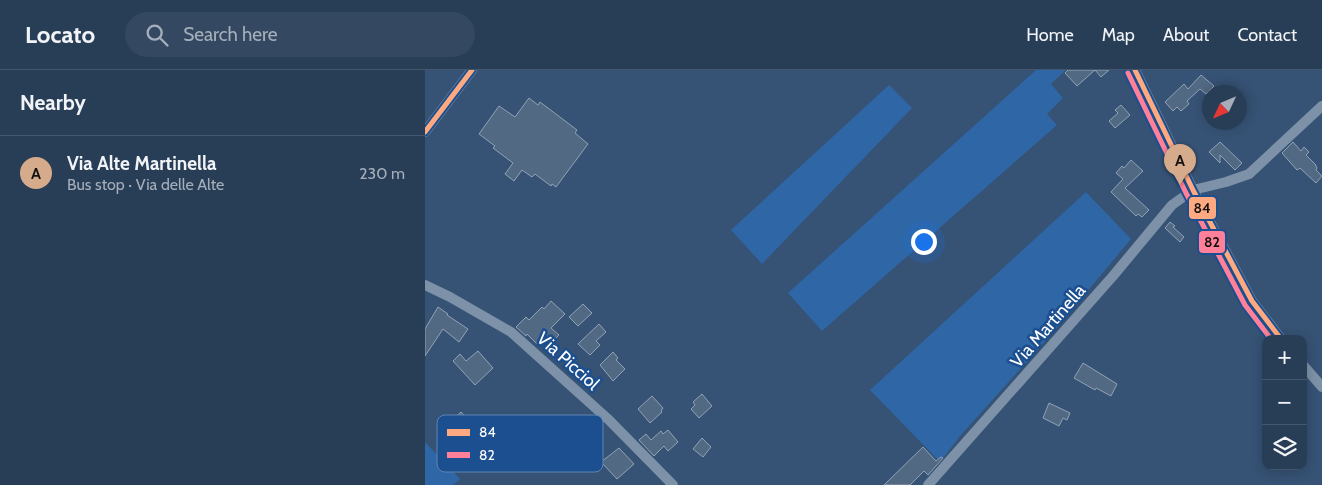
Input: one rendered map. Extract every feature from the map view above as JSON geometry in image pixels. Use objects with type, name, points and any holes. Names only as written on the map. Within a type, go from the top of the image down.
[{"type":"street","points":[[425,132],[472,70]]},
{"type":"street","points":[[1135,70],[1193,190],[1253,301],[1278,335]]},
{"type":"street","points":[[1193,190],[1249,174],[1322,106]]},
{"type":"street","name":"Via Martinella","points":[[928,485],[1107,284],[1172,205],[1193,190]]},
{"type":"street","name":"Via Picciol","points":[[425,285],[511,332],[609,420],[673,485]]},
{"type":"street","points":[[1307,370],[1322,387]]},
{"type":"shaded area","points":[[1036,70],[1066,70],[1051,84],[1063,98],[1047,114],[1057,125],[822,331],[788,293]]},
{"type":"shaded area","points":[[889,85],[912,108],[762,264],[731,230]]},
{"type":"shaded area","points":[[1086,192],[1131,239],[1056,329],[961,435],[940,462],[870,390]]},
{"type":"shaded area","points":[[425,442],[437,455],[437,472],[453,472],[460,479],[453,485],[425,485]]},
{"type":"building","points":[[1068,70],[1095,70],[1077,86],[1065,73]]},
{"type":"building","points":[[1095,70],[1109,70],[1101,77]]},
{"type":"building","points":[[1201,75],[1213,85],[1202,85],[1202,91],[1200,89],[1187,101],[1189,104],[1181,111],[1177,107],[1173,111],[1165,102],[1184,84],[1188,89]]},
{"type":"building","points":[[529,98],[538,105],[540,102],[577,130],[575,133],[588,144],[556,187],[552,184],[551,186],[535,174],[532,177],[522,170],[514,181],[505,174],[513,163],[493,148],[495,146],[479,134],[499,106],[515,117]]},
{"type":"building","points":[[1121,105],[1130,115],[1115,128],[1109,121],[1118,113],[1115,110]]},
{"type":"building","points":[[1220,142],[1242,163],[1235,170],[1220,155],[1220,163],[1209,152]]},
{"type":"building","points":[[1293,142],[1301,151],[1304,147],[1309,152],[1306,155],[1315,164],[1316,170],[1322,176],[1316,183],[1300,168],[1297,170],[1282,153]]},
{"type":"building","points":[[1131,160],[1143,171],[1125,188],[1149,210],[1142,217],[1138,214],[1136,216],[1111,192],[1123,179],[1116,173]]},
{"type":"building","points":[[1170,222],[1184,237],[1180,242],[1165,228]]},
{"type":"building","points":[[551,301],[565,314],[551,328],[559,335],[550,344],[545,339],[538,345],[527,334],[526,336],[516,327],[526,317],[529,320],[542,307],[544,309]]},
{"type":"building","points":[[583,304],[592,313],[578,326],[569,317]]},
{"type":"building","points":[[438,307],[468,329],[459,342],[443,329],[425,356],[425,329]]},
{"type":"building","points":[[599,324],[606,332],[596,341],[600,345],[590,355],[578,344]]},
{"type":"building","points":[[478,351],[493,368],[475,385],[453,361],[460,354],[466,361]]},
{"type":"building","points":[[613,352],[618,358],[616,360],[625,369],[613,381],[600,365]]},
{"type":"building","points":[[1083,363],[1117,384],[1111,396],[1096,388],[1095,390],[1074,378]]},
{"type":"building","points":[[702,394],[712,406],[699,418],[691,409],[695,405],[693,402]]},
{"type":"building","points":[[652,396],[663,408],[662,412],[650,423],[638,409]]},
{"type":"building","points":[[1049,403],[1070,413],[1067,420],[1063,418],[1059,426],[1043,418]]},
{"type":"building","points":[[668,430],[678,442],[668,451],[664,446],[654,456],[639,440],[646,434],[651,440],[661,431],[663,434]]},
{"type":"building","points":[[702,438],[711,447],[703,457],[693,449]]},
{"type":"building","points":[[923,447],[936,461],[941,457],[943,458],[928,475],[924,471],[910,485],[884,485]]},
{"type":"building","points":[[619,448],[634,464],[617,479],[603,464],[603,460]]},
{"type":"transit line","name":"84","points":[[425,132],[472,70]]},
{"type":"transit line","name":"84","points":[[1135,70],[1193,190],[1252,301],[1278,335]]},
{"type":"transit line","name":"82","points":[[1128,73],[1186,193],[1245,305],[1268,335]]},
{"type":"place","name":"Via Alte Martinella","points":[[1180,185]]}]
